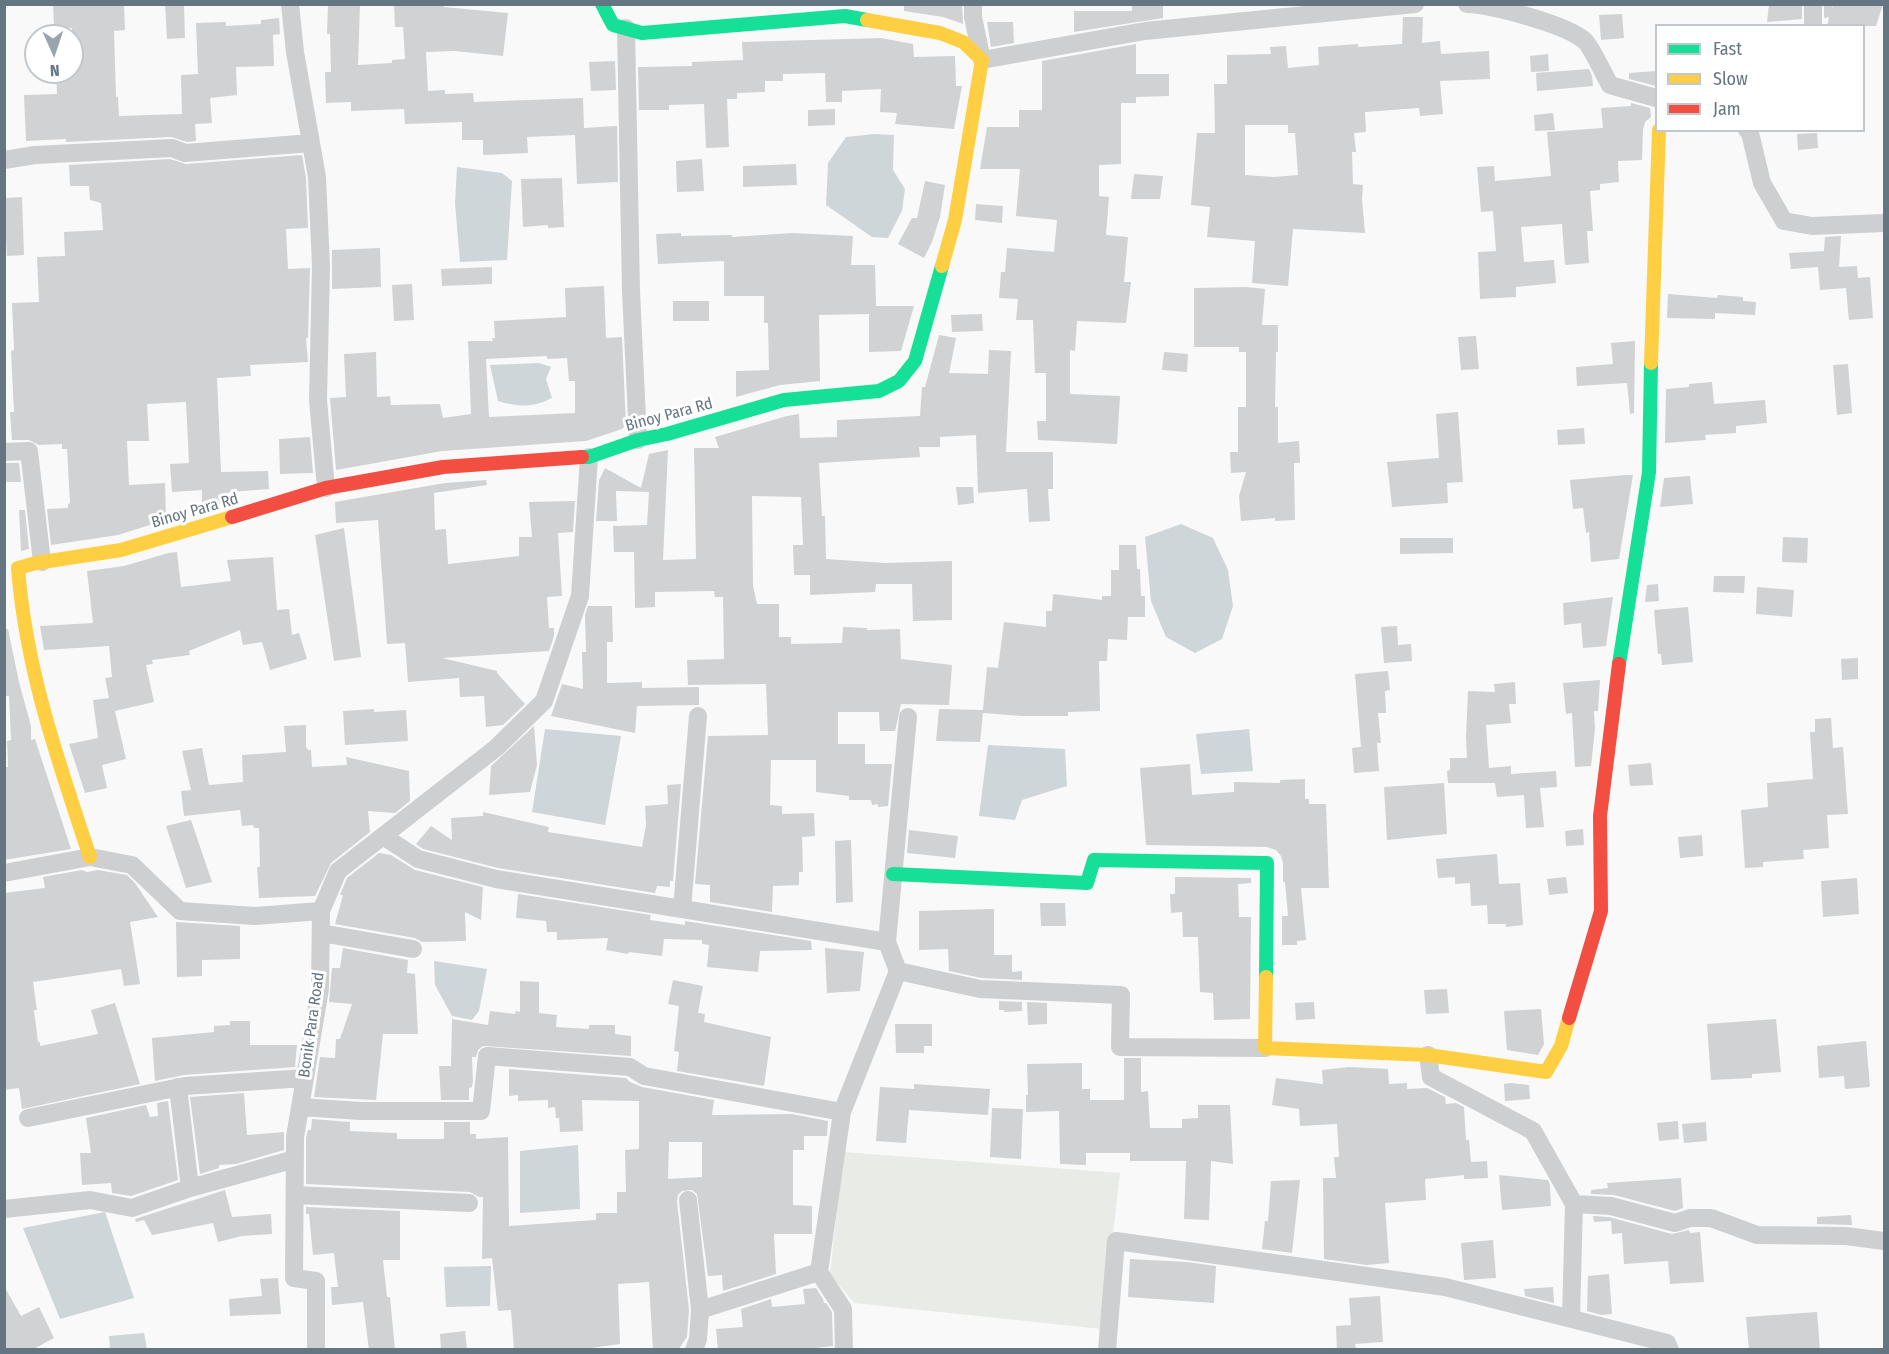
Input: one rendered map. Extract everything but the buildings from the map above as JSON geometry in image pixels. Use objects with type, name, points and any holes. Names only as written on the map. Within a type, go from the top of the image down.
[{"type":"street","points":[[290,4],[317,177],[320,244],[318,400],[326,488]]},
{"type":"street","points":[[602,4],[613,25],[642,33],[845,16],[940,33],[963,42],[982,60]]},
{"type":"street","points":[[972,4],[982,60]]},
{"type":"street","points":[[982,60],[1145,31],[1415,4]]},
{"type":"street","points":[[1467,4],[1507,10],[1555,25],[1585,41],[1610,85],[1655,98]]},
{"type":"street","points":[[1813,4],[1813,24]]},
{"type":"street","points":[[626,28],[631,291],[638,440]]},
{"type":"street","name":"Binoy Para Rd","points":[[90,857],[35,686],[19,598],[18,568],[121,550],[214,524],[326,488],[443,467],[589,457],[638,440],[667,434],[784,399],[879,391],[899,381],[915,361],[955,220],[982,60]]},
{"type":"street","points":[[898,971],[980,988],[1121,995],[1120,1047],[1265,1048],[1428,1056],[1546,1072],[1561,1046],[1601,911],[1600,816],[1622,645],[1649,472],[1652,287],[1659,132]]},
{"type":"street","points":[[1750,132],[1762,183],[1784,220],[1812,226],[1884,223]]},
{"type":"street","points":[[4,160],[35,155],[120,150],[172,148],[185,153],[311,143]]},
{"type":"street","points":[[4,452],[29,451],[42,562]]},
{"type":"street","points":[[4,873],[90,857],[132,865],[180,911],[255,916],[321,911],[338,871],[496,748],[544,701],[580,597],[589,457]]},
{"type":"street","points":[[682,909],[698,716]]},
{"type":"street","points":[[844,1350],[843,1309],[819,1272],[842,1112],[898,971],[887,942],[908,717]]},
{"type":"street","points":[[383,836],[418,859],[496,879],[887,942]]},
{"type":"street","points":[[893,874],[1087,883],[1094,860],[1267,863],[1265,1048]]},
{"type":"street","name":"Bonik Para Road","points":[[316,1350],[316,1281],[294,1278],[295,1137],[320,989],[321,911]]},
{"type":"street","points":[[321,933],[413,949]]},
{"type":"street","points":[[300,1107],[361,1111],[481,1111],[487,1056],[630,1067],[644,1076],[842,1112]]},
{"type":"street","points":[[1428,1056],[1431,1077],[1533,1131],[1574,1204],[1571,1319]]},
{"type":"street","points":[[28,1118],[178,1087],[304,1078]]},
{"type":"street","points":[[178,1087],[190,1188]]},
{"type":"street","points":[[4,1209],[90,1200],[132,1209],[190,1188],[295,1159]]},
{"type":"street","points":[[295,1195],[469,1203]]},
{"type":"street","points":[[688,1200],[700,1310],[698,1340],[694,1350]]},
{"type":"street","points":[[1574,1204],[1611,1206],[1675,1223],[1690,1218],[1711,1218],[1756,1235],[1846,1236],[1884,1241]]},
{"type":"street","points":[[1107,1350],[1116,1241],[1445,1287],[1666,1343],[1671,1350]]},
{"type":"street","points":[[700,1310],[819,1272]]},
{"type":"shaded area","points":[[874,134],[894,135],[893,170],[905,189],[902,211],[888,238],[872,237],[826,205],[828,163],[846,137]]},
{"type":"shaded area","points":[[457,167],[502,173],[512,181],[507,260],[460,262],[455,203]]},
{"type":"shaded area","points":[[539,363],[551,367],[546,379],[552,398],[525,406],[498,401],[490,365]]},
{"type":"shaded area","points":[[1181,524],[1213,538],[1228,570],[1233,606],[1222,639],[1195,653],[1166,637],[1151,601],[1145,537]]},
{"type":"shaded area","points":[[545,729],[621,736],[605,825],[532,812]]},
{"type":"shaded area","points":[[1249,729],[1253,771],[1201,774],[1196,734]]},
{"type":"shaded area","points":[[988,745],[1065,749],[1067,786],[1022,800],[1015,820],[979,816]]},
{"type":"shaded area","points":[[434,961],[487,969],[479,1011],[472,1020],[452,1016],[435,985]]},
{"type":"shaded area","points":[[578,1145],[580,1209],[520,1213],[520,1151]]},
{"type":"shaded area","points":[[843,1152],[1120,1173],[1102,1329],[854,1303],[830,1274]]},
{"type":"shaded area","points":[[105,1212],[134,1298],[60,1319],[23,1228]]},
{"type":"shaded area","points":[[491,1266],[490,1306],[446,1307],[444,1267]]},
{"type":"shaded area","points":[[144,1333],[147,1349],[110,1349],[109,1336]]},
{"type":"traffic: fast","points":[[602,4],[613,25],[642,33],[845,16],[867,20]]},
{"type":"traffic: fast","points":[[582,457],[589,457],[638,440],[667,434],[784,400],[879,391],[899,381],[915,361],[942,266]]},
{"type":"traffic: fast","points":[[1619,664],[1649,472],[1651,363]]},
{"type":"traffic: fast","points":[[893,874],[1087,883],[1094,860],[1267,863],[1266,977]]},
{"type":"traffic: slow","points":[[867,20],[940,33],[963,42],[982,60],[955,220],[942,266]]},
{"type":"traffic: slow","points":[[1651,363],[1659,132]]},
{"type":"traffic: slow","points":[[90,857],[55,750],[36,679],[28,643],[18,568],[36,563],[121,550],[232,517]]},
{"type":"traffic: slow","points":[[1266,977],[1265,1048],[1428,1055],[1546,1072],[1561,1046],[1569,1018]]},
{"type":"traffic: jam","points":[[232,517],[326,488],[443,467],[582,457]]},
{"type":"traffic: jam","points":[[1569,1018],[1601,911],[1600,816],[1619,664]]}]
